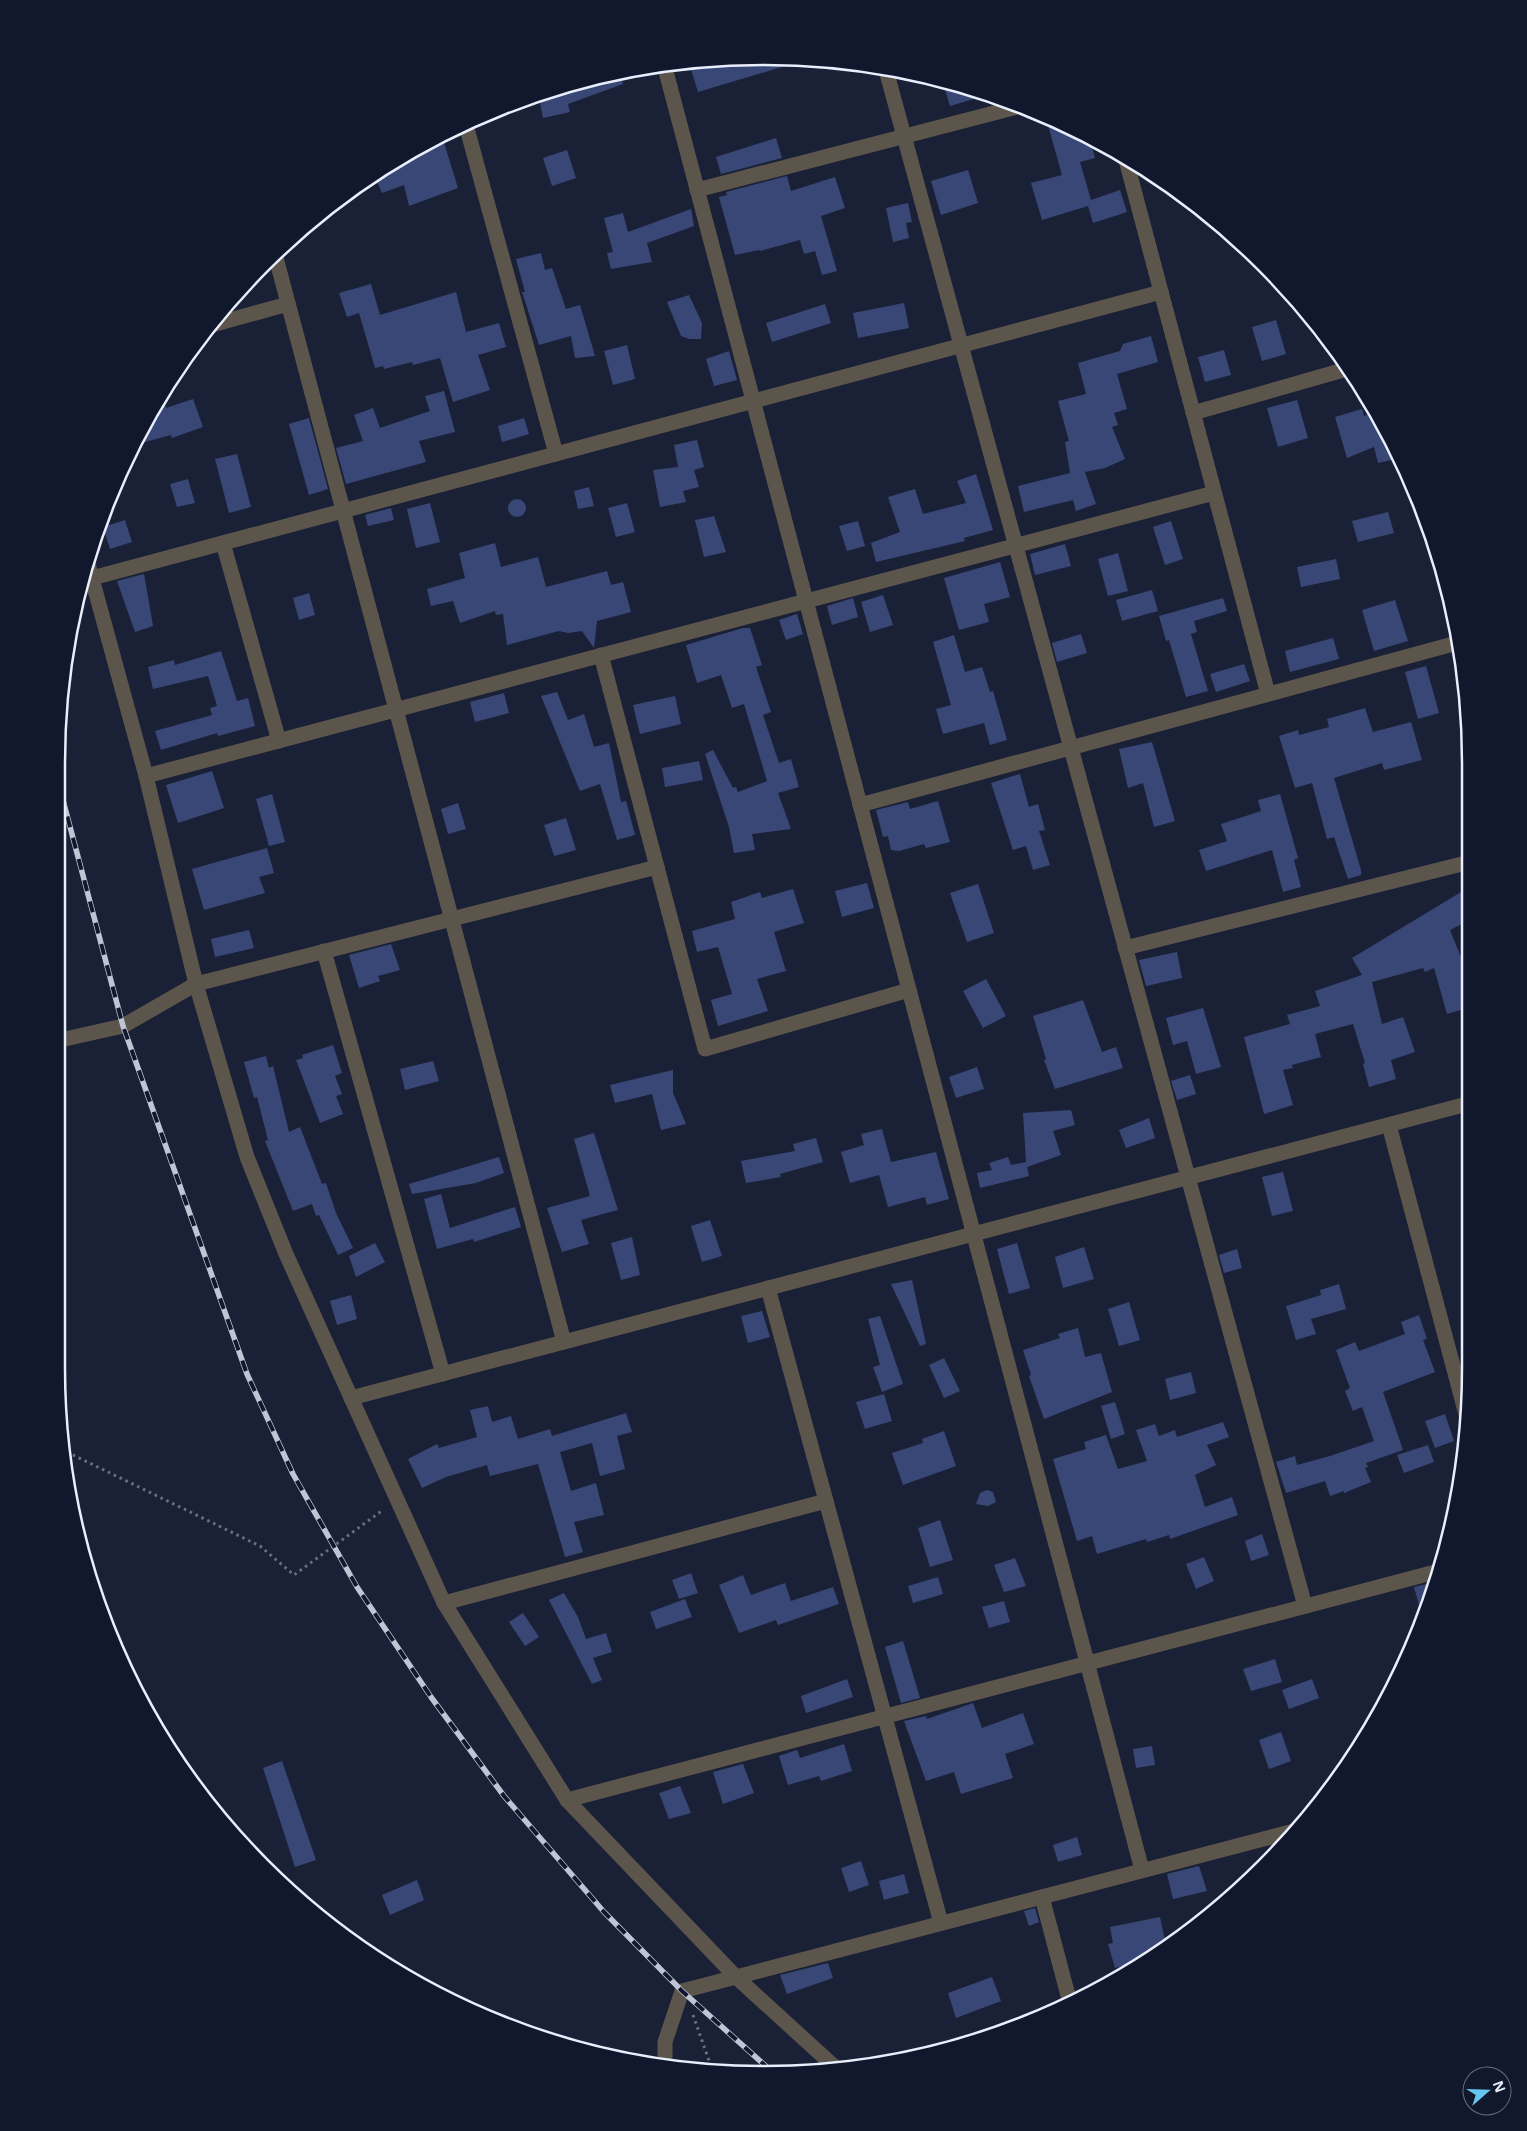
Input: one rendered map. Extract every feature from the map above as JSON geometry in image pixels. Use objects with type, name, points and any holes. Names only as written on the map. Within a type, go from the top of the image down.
[{"type":"street","points":[[666,72],[1142,1870]]},
{"type":"street","points":[[888,76],[1305,1606]]},
{"type":"street","points":[[697,190],[1008,109]]},
{"type":"street","points":[[468,131],[556,454]]},
{"type":"street","points":[[1128,168],[1268,694]]},
{"type":"street","points":[[277,263],[564,1342]]},
{"type":"street","points":[[93,570],[223,543],[1161,292]]},
{"type":"street","points":[[222,322],[288,304]]},
{"type":"street","points":[[1193,413],[1341,371]]},
{"type":"street","points":[[146,776],[1214,493]]},
{"type":"street","points":[[223,543],[278,741]]},
{"type":"street","points":[[91,575],[146,776],[196,984],[248,1157],[286,1254],[444,1603],[567,1800],[736,1977],[829,2063]]},
{"type":"street","points":[[860,805],[1452,644]]},
{"type":"street","points":[[601,655],[706,1049],[909,990]]},
{"type":"street","points":[[1126,948],[1462,864]]},
{"type":"street","points":[[65,1039],[123,1026],[196,984],[658,867]]},
{"type":"street","points":[[324,951],[443,1374]]},
{"type":"street","points":[[351,1398],[1462,1105]]},
{"type":"street","points":[[1389,1125],[1461,1397]]},
{"type":"street","points":[[768,1288],[941,1923]]},
{"type":"street","points":[[444,1603],[826,1501]]},
{"type":"street","points":[[567,1800],[1431,1573]]},
{"type":"street","points":[[665,2059],[665,2042],[682,1991],[1283,1834]]},
{"type":"street","points":[[1042,1897],[1068,1996]]},
{"type":"path","points":[[70,1453],[260,1546],[294,1575],[397,1500]]},
{"type":"path","points":[[682,1991],[703,2038],[711,2064]]},
{"type":"building","points":[[718,66],[787,66],[698,92],[691,69]]},
{"type":"building","points":[[622,79],[623,84],[568,104],[570,112],[543,118],[540,102]]},
{"type":"building","points":[[945,89],[976,98],[950,106]]},
{"type":"building","points":[[1048,126],[1092,148],[1095,158],[1080,162],[1091,200],[1120,190],[1127,212],[1093,223],[1088,206],[1042,220],[1031,183],[1062,175]]},
{"type":"building","points":[[776,138],[782,158],[721,174],[716,157]]},
{"type":"building","points":[[444,143],[458,188],[409,206],[404,185],[382,193],[377,182]]},
{"type":"building","points":[[567,150],[576,178],[552,186],[543,158]]},
{"type":"building","points":[[968,170],[978,203],[941,215],[931,181]]},
{"type":"building","points":[[787,176],[791,191],[835,177],[845,208],[821,216],[837,271],[822,275],[815,251],[804,254],[800,240],[760,251],[735,255],[719,197],[727,195],[726,192]]},
{"type":"building","points":[[908,203],[912,222],[906,223],[909,238],[893,242],[886,208]]},
{"type":"building","points":[[691,209],[694,226],[647,243],[652,262],[611,269],[607,253],[613,252],[604,218],[623,213],[628,232]]},
{"type":"building","points":[[541,253],[545,270],[552,268],[566,309],[580,305],[595,356],[575,358],[571,336],[539,345],[522,292],[525,292],[516,259]]},
{"type":"building","points":[[371,284],[380,315],[456,292],[466,332],[499,323],[506,347],[478,355],[490,390],[453,402],[440,358],[413,365],[412,362],[384,369],[383,366],[375,368],[359,313],[347,317],[339,293]]},
{"type":"building","points":[[689,295],[702,323],[701,339],[689,339],[681,336],[667,302]]},
{"type":"building","points":[[904,303],[909,328],[858,338],[853,313]]},
{"type":"building","points":[[825,304],[831,323],[772,342],[766,323]]},
{"type":"building","points":[[1276,320],[1286,354],[1262,361],[1252,327]]},
{"type":"building","points":[[1151,336],[1158,362],[1117,374],[1127,409],[1114,413],[1118,425],[1112,427],[1125,459],[1105,468],[1085,472],[1096,504],[1076,511],[1073,500],[1024,512],[1018,486],[1070,473],[1065,442],[1069,441],[1058,401],[1086,394],[1078,363],[1120,351],[1123,344]]},
{"type":"building","points":[[627,345],[635,379],[613,385],[604,351]]},
{"type":"building","points":[[1224,350],[1231,375],[1205,382],[1198,357]]},
{"type":"building","points":[[729,351],[737,380],[714,386],[706,359]]},
{"type":"building","points":[[444,391],[455,432],[419,441],[426,462],[346,484],[336,448],[363,441],[354,415],[373,408],[380,428],[430,411],[425,396]]},
{"type":"building","points":[[193,399],[203,427],[172,438],[171,435],[144,442],[165,404],[166,408]]},
{"type":"building","points":[[1297,400],[1308,438],[1278,447],[1267,408]]},
{"type":"building","points":[[1362,409],[1364,416],[1368,414],[1392,460],[1378,463],[1374,447],[1347,458],[1335,417]]},
{"type":"building","points":[[309,418],[328,489],[309,495],[289,424]]},
{"type":"building","points":[[524,418],[529,434],[502,442],[498,426]]},
{"type":"building","points":[[697,440],[704,467],[694,470],[699,487],[683,491],[686,502],[660,507],[653,470],[678,467],[674,445]]},
{"type":"building","points":[[237,454],[251,507],[229,513],[215,459]]},
{"type":"building","points":[[976,474],[993,530],[964,538],[965,541],[876,562],[871,543],[900,532],[888,497],[915,489],[923,514],[966,503],[957,481]]},
{"type":"building","points":[[188,479],[195,503],[177,507],[170,484]]},
{"type":"building","points":[[589,487],[594,506],[578,509],[574,491]]},
{"type":"building","points":[[517,499],[523,502],[526,508],[523,514],[517,517],[511,514],[508,508],[511,502]]},
{"type":"building","points":[[430,503],[440,542],[416,548],[407,509]]},
{"type":"building","points":[[627,503],[635,532],[616,537],[608,508]]},
{"type":"building","points":[[391,508],[394,520],[368,526],[365,515]]},
{"type":"building","points":[[1388,512],[1394,533],[1358,542],[1352,521]]},
{"type":"building","points":[[714,516],[726,552],[704,557],[695,520]]},
{"type":"building","points":[[125,520],[132,542],[110,549],[105,532],[107,526]]},
{"type":"building","points":[[858,521],[865,546],[847,551],[839,526]]},
{"type":"building","points":[[1171,521],[1183,559],[1165,565],[1153,527]]},
{"type":"building","points":[[495,543],[501,567],[538,557],[546,587],[607,571],[611,585],[623,582],[631,612],[597,621],[594,648],[582,631],[568,633],[559,631],[507,645],[503,614],[496,615],[495,611],[460,623],[453,601],[431,606],[427,589],[465,578],[459,553]]},
{"type":"building","points":[[1065,544],[1071,566],[1035,575],[1030,554]]},
{"type":"building","points":[[1118,553],[1128,591],[1108,596],[1098,559]]},
{"type":"building","points":[[1336,559],[1340,579],[1301,587],[1297,567]]},
{"type":"building","points":[[1000,562],[1010,597],[984,604],[989,622],[959,630],[944,578]]},
{"type":"building","points":[[144,574],[153,626],[135,632],[117,581]]},
{"type":"building","points":[[1152,590],[1158,611],[1122,621],[1116,600]]},
{"type":"building","points":[[309,593],[315,615],[299,620],[293,598]]},
{"type":"building","points":[[883,595],[893,625],[870,632],[861,602]]},
{"type":"building","points":[[853,598],[858,617],[832,625],[827,606]]},
{"type":"building","points":[[1223,598],[1227,611],[1194,621],[1197,632],[1191,634],[1208,691],[1186,697],[1169,640],[1166,641],[1159,616]]},
{"type":"building","points":[[1395,600],[1408,641],[1374,651],[1362,610]]},
{"type":"building","points":[[797,614],[803,634],[786,640],[779,620]]},
{"type":"building","points":[[743,628],[750,628],[762,665],[756,667],[771,712],[763,715],[779,763],[791,759],[799,787],[778,793],[791,829],[752,834],[755,850],[734,853],[729,827],[705,754],[713,750],[733,788],[736,787],[738,792],[767,781],[744,704],[732,708],[721,675],[697,683],[686,645]]},
{"type":"building","points":[[1081,634],[1087,653],[1057,662],[1052,643]]},
{"type":"building","points":[[954,635],[965,672],[982,667],[990,692],[993,691],[1007,740],[990,745],[984,723],[943,734],[936,709],[951,705],[933,642]]},
{"type":"building","points":[[1333,638],[1339,659],[1290,672],[1285,651]]},
{"type":"building","points":[[221,651],[237,701],[248,698],[255,726],[218,736],[217,733],[161,750],[155,731],[212,715],[210,708],[217,706],[208,676],[153,689],[148,667],[174,660],[175,665]]},
{"type":"building","points":[[1244,664],[1250,681],[1216,692],[1210,674]]},
{"type":"building","points":[[1426,666],[1439,713],[1418,719],[1405,672]]},
{"type":"building","points":[[557,692],[568,720],[584,714],[594,747],[609,743],[621,802],[626,801],[635,835],[617,840],[600,784],[580,791],[541,696]]},
{"type":"building","points":[[504,693],[509,713],[475,722],[470,702]]},
{"type":"building","points":[[675,696],[681,724],[640,734],[633,705]]},
{"type":"building","points":[[1365,708],[1373,732],[1411,722],[1422,760],[1384,770],[1382,763],[1334,778],[1361,870],[1361,875],[1348,879],[1334,837],[1327,839],[1312,783],[1295,788],[1279,736],[1298,730],[1299,735],[1329,727],[1327,719]]},
{"type":"building","points":[[1152,742],[1175,821],[1154,827],[1143,783],[1128,788],[1119,749]]},
{"type":"building","points":[[699,761],[703,780],[665,787],[662,768]]},
{"type":"building","points":[[212,771],[224,808],[178,823],[166,785]]},
{"type":"building","points":[[1020,774],[1029,807],[1038,804],[1045,830],[1039,831],[1050,865],[1033,870],[1026,846],[1013,850],[991,783]]},
{"type":"building","points":[[272,794],[285,842],[269,846],[256,799]]},
{"type":"building","points":[[1280,794],[1298,858],[1294,860],[1301,887],[1283,892],[1272,850],[1206,871],[1199,850],[1227,841],[1221,824],[1261,811],[1258,800]]},
{"type":"building","points":[[938,801],[950,842],[926,848],[924,844],[899,851],[891,850],[888,836],[883,837],[876,810],[908,802],[910,809]]},
{"type":"building","points":[[458,803],[466,829],[448,834],[441,809]]},
{"type":"building","points":[[566,818],[576,850],[554,856],[544,825]]},
{"type":"building","points":[[267,848],[274,873],[259,877],[265,893],[204,910],[192,869]]},
{"type":"building","points":[[867,883],[874,908],[842,917],[835,891]]},
{"type":"building","points":[[978,884],[994,933],[967,942],[950,893]]},
{"type":"building","points":[[793,889],[804,923],[774,932],[786,971],[757,979],[768,1011],[718,1026],[711,1000],[732,994],[718,947],[697,952],[692,931],[735,919],[731,902],[760,892],[762,898]]},
{"type":"building","points":[[1462,891],[1462,924],[1450,930],[1462,960],[1462,1010],[1447,1014],[1434,968],[1425,972],[1423,968],[1372,982],[1382,1024],[1403,1017],[1415,1052],[1391,1060],[1396,1079],[1369,1087],[1363,1064],[1365,1063],[1353,1024],[1315,1034],[1321,1057],[1292,1065],[1293,1068],[1283,1070],[1293,1105],[1264,1114],[1244,1037],[1290,1024],[1287,1015],[1320,1006],[1315,991],[1362,975],[1352,958]]},
{"type":"building","points":[[249,930],[254,948],[215,957],[211,939]]},
{"type":"building","points":[[391,944],[400,970],[378,976],[380,981],[359,988],[349,955]]},
{"type":"building","points":[[1177,952],[1182,978],[1146,986],[1139,960]]},
{"type":"building","points":[[986,979],[1006,1016],[983,1028],[963,991]]},
{"type":"building","points":[[1083,1000],[1102,1052],[1116,1047],[1123,1068],[1055,1089],[1044,1060],[1046,1059],[1033,1016]]},
{"type":"building","points":[[1203,1008],[1221,1067],[1196,1074],[1187,1041],[1173,1045],[1166,1018]]},
{"type":"building","points":[[333,1045],[342,1073],[335,1076],[342,1094],[336,1096],[343,1114],[320,1123],[296,1060],[303,1058],[302,1055]]},
{"type":"building","points":[[266,1056],[269,1068],[273,1066],[289,1132],[300,1127],[322,1184],[326,1183],[336,1213],[353,1248],[338,1255],[319,1215],[316,1216],[312,1204],[293,1211],[265,1141],[268,1140],[257,1097],[254,1098],[244,1062]]},
{"type":"building","points":[[433,1061],[439,1081],[405,1090],[400,1069]]},
{"type":"building","points":[[977,1067],[984,1089],[956,1098],[949,1077]]},
{"type":"building","points":[[673,1070],[673,1093],[686,1124],[661,1130],[652,1094],[615,1103],[610,1085]]},
{"type":"building","points":[[1190,1075],[1196,1094],[1177,1100],[1171,1081]]},
{"type":"building","points":[[1071,1110],[1075,1125],[1053,1131],[1061,1155],[1027,1167],[1029,1176],[980,1188],[977,1173],[992,1170],[989,1163],[1008,1157],[1011,1165],[1026,1162],[1023,1113]]},
{"type":"building","points":[[1149,1118],[1155,1138],[1126,1148],[1119,1130]]},
{"type":"building","points":[[882,1129],[891,1162],[936,1152],[949,1199],[927,1205],[925,1197],[888,1207],[879,1175],[850,1183],[841,1152],[864,1145],[861,1134]]},
{"type":"building","points":[[594,1133],[618,1210],[581,1220],[589,1244],[562,1252],[547,1208],[590,1196],[574,1139]]},
{"type":"building","points":[[816,1138],[823,1162],[780,1174],[781,1177],[746,1183],[741,1161],[795,1151],[793,1144]]},
{"type":"building","points":[[499,1157],[504,1173],[476,1183],[412,1194],[409,1184]]},
{"type":"building","points":[[1283,1172],[1293,1211],[1272,1216],[1262,1177]]},
{"type":"building","points":[[441,1194],[450,1228],[515,1207],[521,1227],[474,1242],[473,1239],[437,1249],[424,1199]]},
{"type":"building","points":[[710,1220],[722,1256],[702,1262],[691,1226]]},
{"type":"building","points":[[632,1237],[640,1275],[621,1280],[611,1243]]},
{"type":"building","points":[[375,1243],[385,1262],[356,1277],[349,1256]]},
{"type":"building","points":[[1017,1243],[1030,1288],[1009,1294],[997,1249]]},
{"type":"building","points":[[1084,1247],[1094,1279],[1063,1288],[1055,1257]]},
{"type":"building","points":[[1237,1249],[1242,1268],[1224,1273],[1219,1255]]},
{"type":"building","points":[[912,1280],[926,1344],[920,1346],[891,1284]]},
{"type":"building","points":[[1339,1284],[1346,1309],[1311,1319],[1316,1334],[1296,1340],[1286,1306],[1321,1295],[1320,1290]]},
{"type":"building","points":[[351,1295],[357,1319],[337,1325],[330,1301]]},
{"type":"building","points":[[1129,1302],[1140,1340],[1119,1346],[1108,1309]]},
{"type":"building","points":[[762,1311],[770,1337],[748,1343],[741,1316]]},
{"type":"building","points":[[1419,1315],[1427,1339],[1423,1340],[1435,1372],[1383,1392],[1403,1450],[1366,1463],[1368,1467],[1365,1468],[1371,1482],[1344,1493],[1344,1491],[1330,1496],[1325,1481],[1286,1493],[1276,1462],[1295,1456],[1297,1465],[1374,1441],[1362,1407],[1353,1411],[1345,1391],[1350,1388],[1336,1350],[1355,1342],[1359,1351],[1405,1334],[1401,1322]]},
{"type":"building","points":[[880,1316],[903,1384],[882,1392],[873,1367],[880,1365],[868,1319]]},
{"type":"building","points":[[1078,1328],[1085,1357],[1101,1353],[1112,1392],[1044,1419],[1029,1376],[1031,1375],[1023,1350],[1060,1338],[1058,1334]]},
{"type":"building","points":[[944,1358],[960,1391],[944,1398],[929,1365]]},
{"type":"building","points":[[1191,1372],[1196,1393],[1170,1400],[1165,1379]]},
{"type":"building","points":[[884,1394],[892,1421],[865,1429],[856,1402]]},
{"type":"building","points":[[1115,1402],[1125,1434],[1111,1439],[1101,1406]]},
{"type":"building","points":[[488,1406],[492,1422],[511,1416],[518,1439],[550,1429],[552,1436],[626,1413],[632,1432],[617,1436],[625,1469],[600,1476],[592,1443],[560,1452],[571,1491],[596,1483],[604,1515],[574,1522],[583,1552],[565,1557],[538,1464],[490,1476],[487,1465],[446,1477],[422,1488],[408,1459],[437,1444],[439,1448],[477,1437],[470,1410]]},
{"type":"building","points":[[1445,1414],[1454,1441],[1435,1448],[1425,1421]]},
{"type":"building","points":[[1223,1422],[1229,1437],[1207,1445],[1216,1465],[1195,1475],[1205,1507],[1232,1497],[1238,1515],[1170,1539],[1169,1535],[1147,1542],[1146,1539],[1097,1554],[1092,1536],[1077,1541],[1053,1459],[1086,1449],[1084,1442],[1106,1435],[1118,1469],[1147,1461],[1136,1430],[1155,1424],[1159,1436],[1175,1430],[1177,1437]]},
{"type":"building","points":[[944,1431],[956,1466],[903,1485],[892,1453],[923,1443],[922,1439]]},
{"type":"building","points":[[1428,1445],[1434,1462],[1404,1473],[1397,1455]]},
{"type":"building","points":[[987,1490],[993,1492],[996,1502],[988,1506],[976,1504],[980,1493]]},
{"type":"building","points":[[940,1520],[953,1560],[930,1567],[918,1528]]},
{"type":"building","points":[[1262,1534],[1269,1555],[1251,1561],[1245,1541]]},
{"type":"building","points":[[1204,1557],[1214,1581],[1196,1589],[1186,1564]]},
{"type":"building","points":[[1015,1558],[1026,1586],[1004,1592],[994,1565]]},
{"type":"building","points":[[691,1573],[698,1593],[679,1599],[672,1580]]},
{"type":"building","points":[[743,1575],[751,1595],[785,1583],[791,1601],[833,1587],[839,1604],[778,1625],[776,1620],[739,1633],[719,1585]]},
{"type":"building","points":[[938,1577],[943,1594],[913,1603],[908,1586]]},
{"type":"building","points":[[1427,1584],[1419,1607],[1414,1587]]},
{"type":"building","points":[[564,1593],[578,1617],[586,1639],[606,1633],[612,1652],[593,1658],[602,1680],[592,1684],[549,1600]]},
{"type":"building","points":[[685,1599],[692,1617],[656,1629],[650,1612]]},
{"type":"building","points":[[1004,1601],[1010,1622],[989,1628],[982,1607]]},
{"type":"building","points":[[523,1613],[539,1637],[525,1646],[509,1622]]},
{"type":"building","points":[[903,1641],[920,1698],[901,1703],[885,1647]]},
{"type":"building","points":[[1275,1659],[1282,1682],[1251,1691],[1243,1669]]},
{"type":"building","points":[[847,1679],[853,1697],[806,1713],[801,1696]]},
{"type":"building","points":[[1312,1679],[1319,1698],[1289,1709],[1282,1690]]},
{"type":"building","points":[[973,1703],[982,1728],[1023,1713],[1034,1744],[1005,1754],[1013,1778],[961,1794],[954,1772],[926,1781],[904,1721],[926,1716],[927,1719]]},
{"type":"building","points":[[1281,1732],[1291,1761],[1269,1769],[1259,1740]]},
{"type":"building","points":[[844,1744],[852,1771],[821,1781],[819,1776],[788,1785],[779,1756],[797,1750],[800,1758]]},
{"type":"building","points":[[1152,1746],[1155,1765],[1136,1768],[1133,1749]]},
{"type":"building","points":[[282,1761],[316,1860],[295,1867],[263,1768]]},
{"type":"building","points":[[743,1764],[754,1793],[723,1804],[713,1772]]},
{"type":"building","points":[[680,1786],[691,1813],[669,1819],[659,1793]]},
{"type":"building","points":[[1077,1837],[1082,1855],[1058,1862],[1053,1845]]},
{"type":"building","points":[[861,1861],[869,1885],[849,1892],[841,1868]]},
{"type":"building","points":[[1199,1866],[1207,1891],[1173,1899],[1167,1874]]},
{"type":"building","points":[[904,1874],[909,1893],[884,1900],[879,1881]]},
{"type":"building","points":[[417,1880],[424,1900],[390,1915],[382,1895]]},
{"type":"building","points":[[1035,1908],[1039,1922],[1029,1926],[1024,1911]]},
{"type":"building","points":[[1160,1917],[1165,1939],[1124,1965],[1115,1968],[1108,1944],[1113,1943],[1110,1927]]},
{"type":"building","points":[[828,1963],[833,1978],[787,1994],[780,1975]]},
{"type":"building","points":[[992,1977],[1001,2001],[956,2018],[948,1993]]},
{"type":"railway","points":[[65,808],[123,1026],[247,1374],[293,1474],[357,1587],[431,1697],[504,1796],[604,1912],[682,1991],[766,2066]]}]
